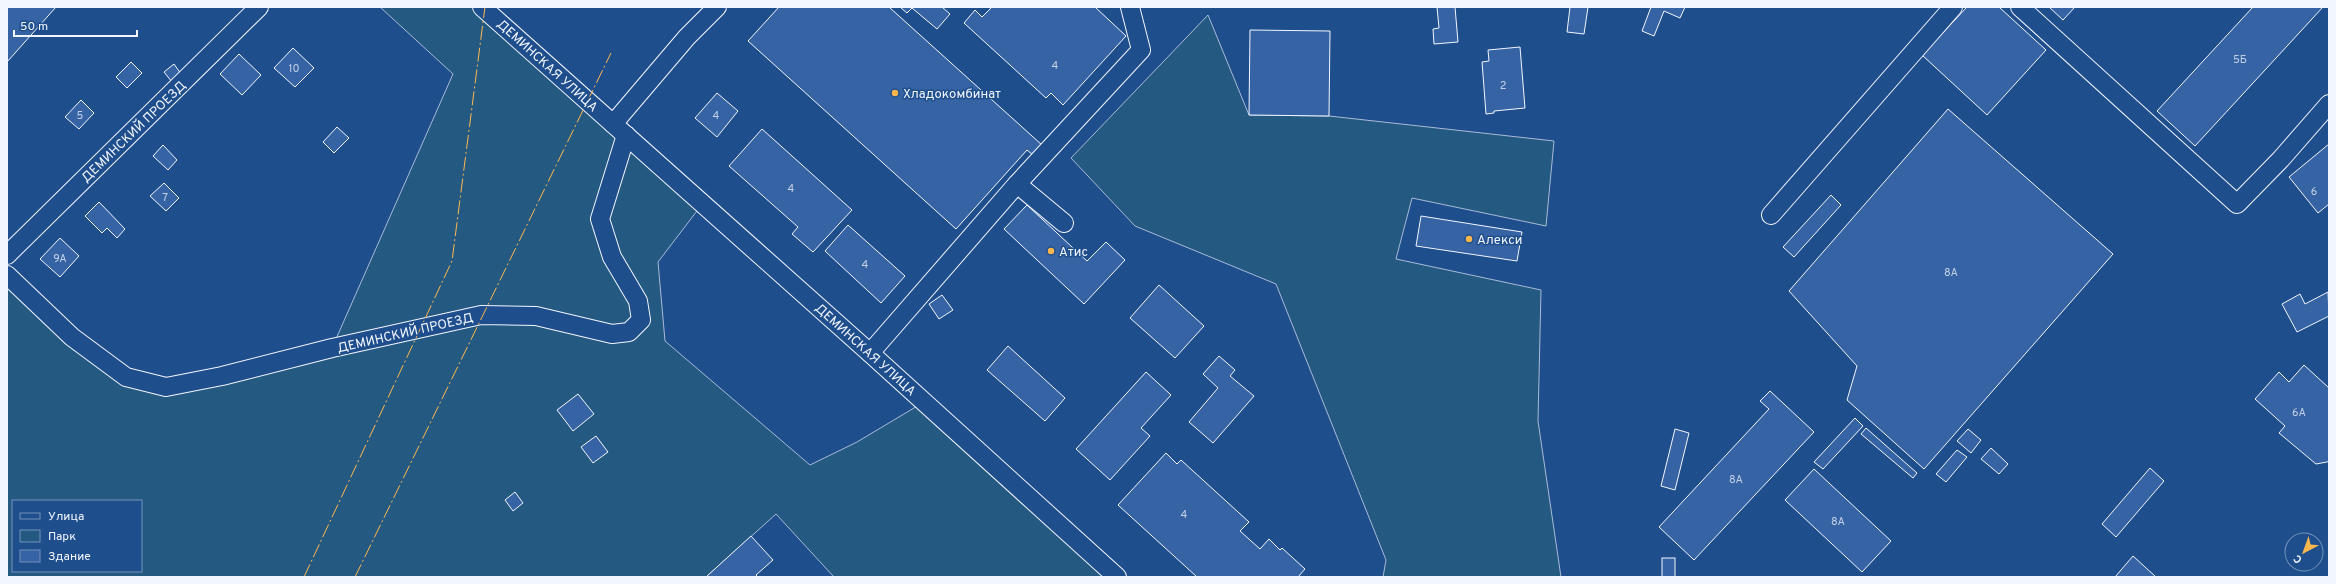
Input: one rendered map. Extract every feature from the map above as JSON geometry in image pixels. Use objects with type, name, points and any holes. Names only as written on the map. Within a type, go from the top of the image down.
[{"type":"street","name":"ДЕМИНСКИЙ ПРОЕЗД","points":[[7,255],[259,7]]},
{"type":"street","name":"ДЕМИНСКАЯ УЛИЦА","points":[[482,7],[870,353],[1117,577]]},
{"type":"street","points":[[619,129],[687,37],[717,7]]},
{"type":"street","points":[[870,353],[1017,184],[1141,50],[1130,7]]},
{"type":"street","points":[[1771,215],[1953,7]]},
{"type":"street","points":[[2020,7],[2237,204],[2281,159],[2329,104]]},
{"type":"street","name":"ДЕМИНСКИЙ ПРОЕЗД","points":[[7,275],[72,337],[126,377],[166,387],[222,376],[332,348],[481,315],[536,316],[612,334],[629,332],[641,320],[638,301],[612,257],[600,218],[619,129]]},
{"type":"street","points":[[1017,184],[1064,223]]},
{"type":"green space","points":[[380,7],[482,7],[703,203],[658,262],[665,341],[810,465],[857,442],[924,402],[1117,577],[834,577],[776,514],[706,577],[7,577],[7,275],[112,367],[166,387],[332,348],[453,74]]},
{"type":"green space","points":[[1208,15],[1249,115],[1329,116],[1554,141],[1546,226],[1412,198],[1396,259],[1541,290],[1538,421],[1561,577],[1383,577],[1386,560],[1276,284],[1135,226],[1071,158]]},
{"type":"building","points":[[7,7],[56,7],[7,62]]},
{"type":"building","name":"Хладокомбинат","points":[[779,7],[889,7],[1042,145],[1033,155],[1027,150],[956,229],[748,41]]},
{"type":"building","points":[[900,7],[942,7],[950,14],[937,29],[912,8],[907,13]]},
{"type":"building","points":[[992,7],[1095,7],[1126,36],[1063,105],[1051,93],[1046,98],[964,23],[975,10],[982,17]]},
{"type":"building","points":[[1437,7],[1455,7],[1458,42],[1434,44],[1433,29],[1439,28]]},
{"type":"building","points":[[1570,7],[1588,7],[1584,34],[1567,32]]},
{"type":"building","points":[[1651,7],[1685,7],[1680,18],[1664,11],[1654,36],[1642,31]]},
{"type":"building","points":[[1967,7],[1999,7],[2046,50],[1987,115],[1922,55]]},
{"type":"building","points":[[2049,7],[2075,7],[2063,20]]},
{"type":"building","points":[[2253,7],[2323,7],[2195,146],[2157,111]]},
{"type":"building","points":[[1250,30],[1330,31],[1329,116],[1249,115]]},
{"type":"building","points":[[1520,47],[1525,108],[1494,111],[1494,113],[1486,114],[1482,62],[1489,61],[1488,50]]},
{"type":"building","points":[[293,48],[314,68],[295,87],[274,68]]},
{"type":"building","points":[[239,54],[261,75],[242,95],[220,74]]},
{"type":"building","points":[[131,62],[142,73],[127,88],[116,77]]},
{"type":"building","points":[[174,64],[181,74],[172,82],[164,72]]},
{"type":"building","points":[[717,93],[738,111],[717,137],[695,118]]},
{"type":"building","points":[[81,100],[94,113],[79,129],[65,117]]},
{"type":"building","points":[[1948,109],[2113,254],[1924,469],[1847,400],[1857,366],[1789,291]]},
{"type":"building","points":[[337,127],[349,138],[334,153],[323,142]]},
{"type":"building","points":[[762,129],[852,210],[813,252],[792,234],[798,227],[729,166]]},
{"type":"building","points":[[2329,144],[2329,204],[2318,213],[2289,177]]},
{"type":"building","points":[[163,145],[177,160],[168,170],[153,156]]},
{"type":"building","points":[[164,183],[179,198],[166,211],[150,196]]},
{"type":"building","points":[[1831,195],[1841,205],[1794,257],[1783,247]]},
{"type":"building","points":[[99,202],[125,229],[117,238],[107,228],[102,233],[85,216]]},
{"type":"building","name":"Атис","points":[[1027,205],[1087,261],[1106,242],[1125,260],[1084,304],[1004,229]]},
{"type":"building","name":"Алекси","points":[[1421,216],[1522,232],[1517,261],[1416,246]]},
{"type":"building","points":[[848,225],[905,276],[881,303],[825,251]]},
{"type":"building","points":[[60,238],[79,256],[60,277],[40,259]]},
{"type":"building","points":[[1159,285],[1204,326],[1175,358],[1130,318]]},
{"type":"building","points":[[2328,292],[2329,316],[2297,332],[2282,304],[2300,294],[2305,304]]},
{"type":"building","points":[[942,295],[953,310],[939,319],[929,304]]},
{"type":"building","points":[[1008,346],[1065,398],[1045,421],[987,370]]},
{"type":"building","points":[[1219,356],[1235,370],[1230,376],[1254,396],[1213,443],[1189,422],[1218,388],[1203,374]]},
{"type":"building","points":[[2304,365],[2329,388],[2329,461],[2316,464],[2279,433],[2285,426],[2255,399],[2279,372],[2289,382]]},
{"type":"building","points":[[1146,372],[1171,395],[1141,428],[1150,436],[1110,480],[1076,449]]},
{"type":"building","points":[[1770,391],[1814,432],[1694,560],[1659,527],[1769,409],[1760,401]]},
{"type":"building","points":[[578,394],[594,414],[573,431],[557,410]]},
{"type":"building","points":[[1855,418],[1863,426],[1823,469],[1814,462]]},
{"type":"building","points":[[1866,428],[1917,473],[1913,478],[1861,434]]},
{"type":"building","points":[[1675,429],[1689,433],[1675,490],[1661,486]]},
{"type":"building","points":[[1968,429],[1981,440],[1971,453],[1957,441]]},
{"type":"building","points":[[596,436],[608,452],[593,463],[581,447]]},
{"type":"building","points":[[1991,448],[2008,464],[1999,474],[1981,459]]},
{"type":"building","points":[[1957,450],[1967,457],[1946,482],[1936,474]]},
{"type":"building","points":[[1166,453],[1177,464],[1181,460],[1249,522],[1240,531],[1260,549],[1269,539],[1280,550],[1282,548],[1305,569],[1298,577],[1197,577],[1118,505]]},
{"type":"building","points":[[2150,468],[2164,481],[2116,537],[2102,524]]},
{"type":"building","points":[[1814,469],[1891,541],[1862,572],[1785,500]]},
{"type":"building","points":[[515,492],[523,503],[513,511],[505,500]]},
{"type":"building","points":[[751,536],[773,560],[756,575],[758,577],[706,577]]},
{"type":"building","points":[[2133,556],[2156,577],[2115,577]]},
{"type":"building","points":[[1662,558],[1675,558],[1675,577],[1662,577]]},
{"type":"power","points":[[304,577],[452,261],[485,7]]},
{"type":"power","points":[[355,577],[611,53]]},
{"type":"place","name":"Хладокомбинат","points":[[895,93]]},
{"type":"place","name":"Алекси","points":[[1469,239]]},
{"type":"place","name":"Атис","points":[[1051,251]]}]
